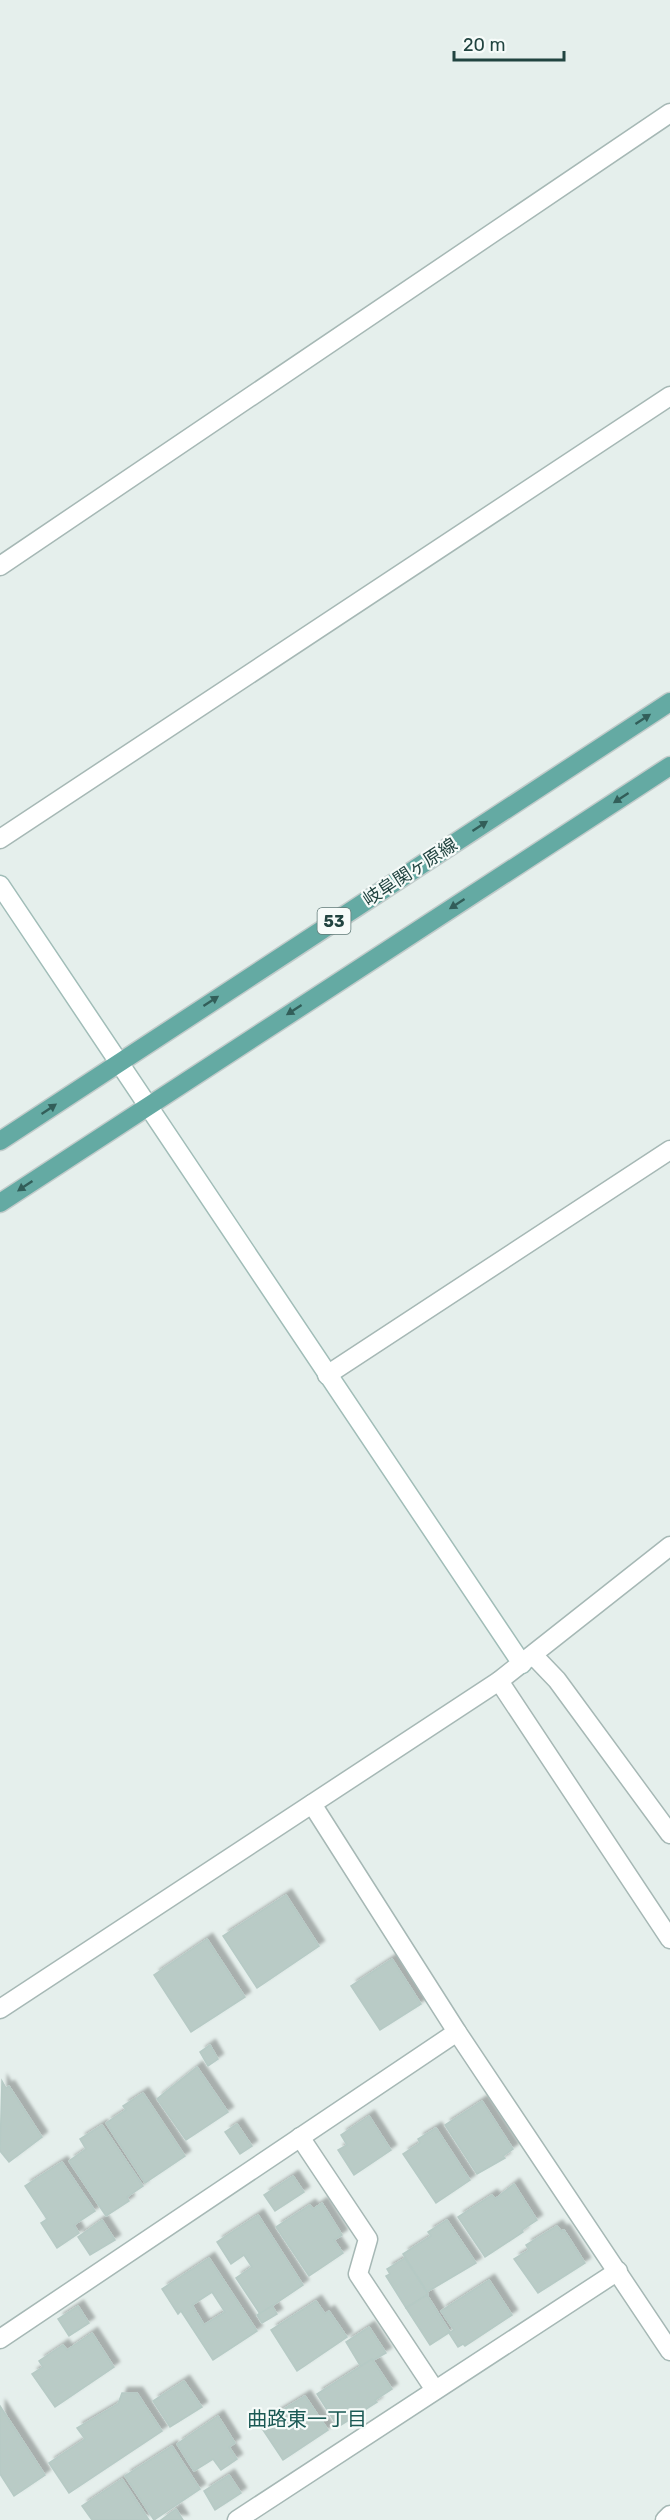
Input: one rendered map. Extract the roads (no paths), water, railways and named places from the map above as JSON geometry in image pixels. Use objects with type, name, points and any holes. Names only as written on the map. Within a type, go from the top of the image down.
[{"type":"main road","name":"岐阜関ヶ原線","points":[[0,1141],[670,702]]},
{"type":"main road","points":[[0,1203],[670,766]]},
{"type":"street","points":[[0,566],[670,113]]},
{"type":"street","points":[[0,839],[670,396]]},
{"type":"street","points":[[0,885],[327,1375],[528,1660],[558,1680],[670,1834]]},
{"type":"street","points":[[327,1375],[670,1150]]},
{"type":"street","points":[[0,2009],[499,1681],[670,1546]]},
{"type":"street","points":[[499,1681],[670,1939]]},
{"type":"street","points":[[312,1804],[457,2032],[670,2351]]},
{"type":"street","points":[[0,2339],[457,2032]]},
{"type":"street","points":[[300,2137],[368,2239],[358,2274],[435,2390]]},
{"type":"street","points":[[246,2518],[435,2390],[618,2271]]},
{"type":"street","points":[[666,2520],[670,2515]]},
{"type":"district","name":"曲路東一丁目","points":[[307,2419]]}]
